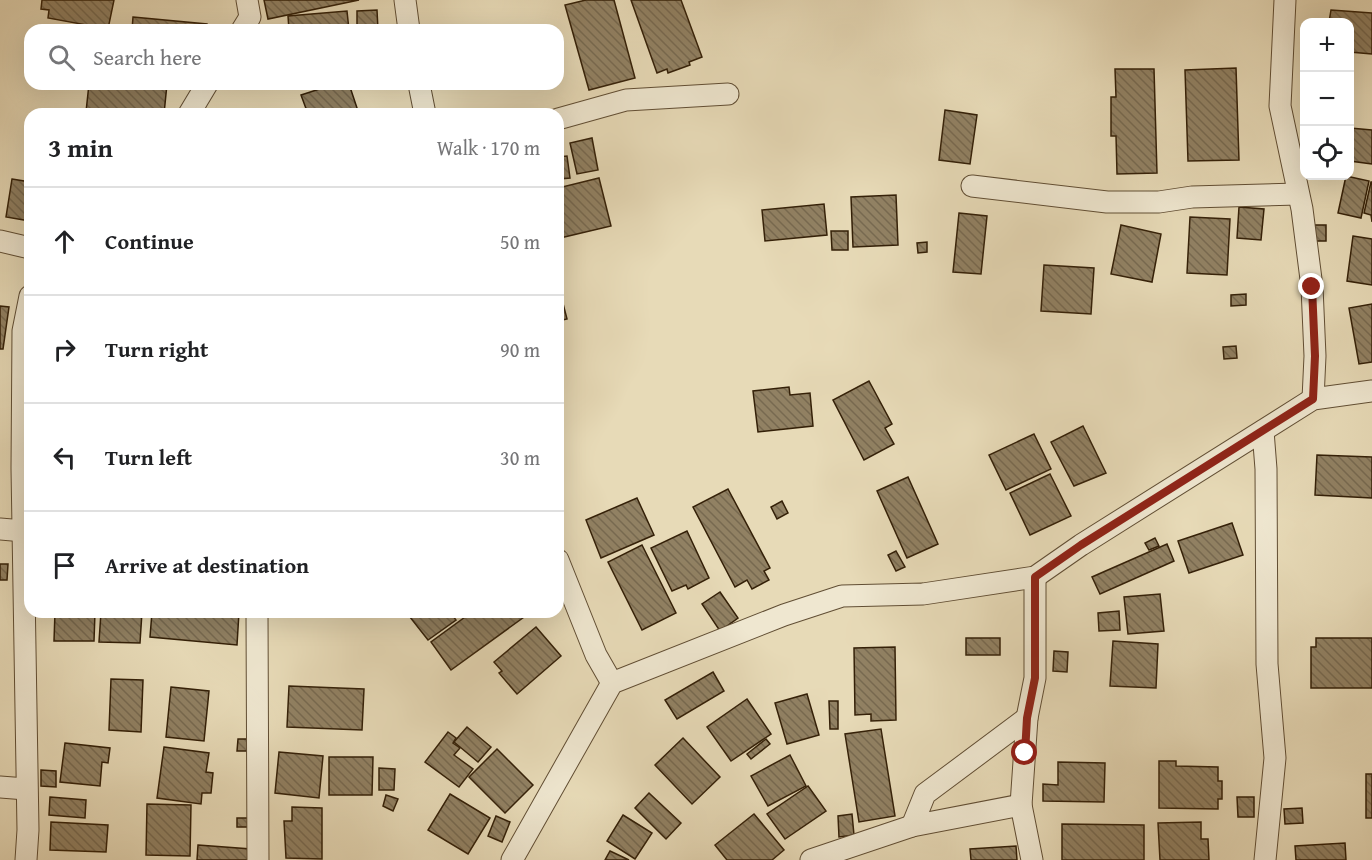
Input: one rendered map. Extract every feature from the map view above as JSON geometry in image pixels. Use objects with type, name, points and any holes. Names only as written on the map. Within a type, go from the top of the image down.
[{"type":"street","points":[[246,24],[250,17],[247,0]]},
{"type":"street","points":[[405,0],[408,24]]},
{"type":"street","points":[[1285,0],[1280,106],[1298,194],[1312,287],[1315,356],[1313,399]]},
{"type":"street","points":[[193,108],[203,90]]},
{"type":"street","points":[[419,90],[424,108]]},
{"type":"street","points":[[564,117],[626,100],[728,93]]},
{"type":"street","points":[[972,186],[1107,202],[1159,202],[1192,197],[1298,194]]},
{"type":"street","points":[[0,241],[24,247]]},
{"type":"street","points":[[0,529],[24,531],[24,327]]},
{"type":"street","points":[[512,860],[612,683],[784,615],[842,596],[923,594],[1035,577],[1081,545],[1313,399],[1372,391]]},
{"type":"street","points":[[1263,431],[1266,469],[1267,664],[1275,758],[1265,860]]},
{"type":"street","points":[[564,575],[596,655],[612,683]]},
{"type":"street","points":[[1032,860],[1021,805],[1027,718],[1035,678],[1035,577]]},
{"type":"street","points":[[25,618],[26,860]]},
{"type":"street","points":[[257,618],[258,860]]},
{"type":"street","points":[[912,826],[925,794],[1027,718]]},
{"type":"street","points":[[0,787],[27,789]]},
{"type":"street","points":[[811,860],[912,826],[1021,805]]},
{"type":"building","points":[[42,0],[114,0],[109,24],[81,24],[48,18],[49,10],[41,9]]},
{"type":"building","points":[[264,0],[359,0],[268,19]]},
{"type":"building","points":[[586,0],[614,0],[635,78],[589,90],[565,5]]},
{"type":"building","points":[[631,0],[681,0],[702,57],[689,62],[690,65],[668,73],[667,69],[657,73]]},
{"type":"building","points":[[377,10],[378,24],[357,24],[357,11]]},
{"type":"building","points":[[1331,10],[1372,13],[1372,54],[1354,52],[1354,18],[1330,18]]},
{"type":"building","points":[[347,11],[348,24],[289,24],[288,16]]},
{"type":"building","points":[[133,17],[207,24],[132,24]]},
{"type":"building","points":[[1236,68],[1239,160],[1188,161],[1185,70]]},
{"type":"building","points":[[1115,69],[1154,69],[1157,173],[1117,174],[1116,136],[1111,136],[1111,97],[1116,97]]},
{"type":"building","points":[[88,90],[166,90],[165,108],[86,108]]},
{"type":"building","points":[[316,90],[351,90],[357,108],[306,108],[301,95]]},
{"type":"building","points":[[945,110],[977,115],[970,164],[939,160]]},
{"type":"building","points":[[1354,128],[1372,130],[1372,164],[1354,162]]},
{"type":"building","points":[[592,138],[598,170],[577,174],[570,143]]},
{"type":"building","points":[[564,156],[567,156],[570,178],[564,179]]},
{"type":"building","points":[[599,178],[611,226],[564,237],[564,187]]},
{"type":"building","points":[[1354,178],[1369,181],[1361,218],[1338,213],[1345,180],[1354,180]]},
{"type":"building","points":[[12,179],[24,181],[24,220],[6,217]]},
{"type":"building","points":[[1371,182],[1372,222],[1371,215],[1364,213]]},
{"type":"building","points":[[896,195],[898,245],[853,247],[851,197]]},
{"type":"building","points":[[824,204],[827,235],[765,241],[762,210]]},
{"type":"building","points":[[1239,207],[1264,209],[1261,240],[1237,238]]},
{"type":"building","points":[[959,213],[987,216],[981,274],[953,272]]},
{"type":"building","points":[[1190,217],[1230,219],[1227,275],[1187,273]]},
{"type":"building","points":[[1121,225],[1161,234],[1152,282],[1111,274]]},
{"type":"building","points":[[1313,225],[1326,225],[1326,241],[1313,241]]},
{"type":"building","points":[[831,231],[848,231],[848,250],[832,250]]},
{"type":"building","points":[[1353,236],[1372,239],[1372,285],[1347,281]]},
{"type":"building","points":[[927,242],[927,252],[918,253],[917,243]]},
{"type":"building","points":[[1044,265],[1094,268],[1091,314],[1041,311]]},
{"type":"building","points":[[1246,294],[1246,305],[1231,306],[1231,295]]},
{"type":"building","points":[[1372,304],[1372,362],[1359,364],[1349,308]]},
{"type":"building","points":[[0,306],[9,307],[3,349],[0,349]]},
{"type":"building","points":[[1236,346],[1237,358],[1224,359],[1223,347]]},
{"type":"building","points":[[869,381],[892,424],[885,428],[894,444],[864,460],[833,400]]},
{"type":"building","points":[[789,387],[790,395],[810,393],[813,426],[758,432],[753,391]]},
{"type":"building","points":[[1083,426],[1106,473],[1074,486],[1051,442]]},
{"type":"building","points":[[1034,434],[1051,469],[1006,490],[989,455]]},
{"type":"building","points":[[1317,455],[1372,457],[1372,498],[1315,495]]},
{"type":"building","points":[[1050,474],[1071,516],[1030,535],[1010,493]]},
{"type":"building","points":[[908,477],[938,544],[907,558],[877,491]]},
{"type":"building","points":[[728,489],[770,568],[764,571],[769,580],[752,589],[747,580],[735,587],[693,507]]},
{"type":"building","points":[[637,498],[654,535],[601,558],[586,520]]},
{"type":"building","points":[[782,501],[788,513],[777,519],[771,507]]},
{"type":"building","points":[[1232,523],[1243,555],[1189,573],[1178,541]]},
{"type":"building","points":[[687,531],[709,578],[688,589],[686,585],[672,591],[651,548]]},
{"type":"building","points":[[1155,538],[1159,546],[1149,550],[1145,543]]},
{"type":"building","points":[[1167,544],[1174,561],[1100,594],[1092,577]]},
{"type":"building","points":[[642,545],[676,613],[642,630],[608,562]]},
{"type":"building","points":[[896,551],[905,567],[896,571],[888,555]]},
{"type":"building","points":[[0,564],[8,564],[7,580],[0,580]]},
{"type":"building","points":[[720,592],[738,618],[720,631],[702,604]]},
{"type":"building","points":[[1160,594],[1164,631],[1128,634],[1124,597]]},
{"type":"building","points":[[1119,611],[1120,630],[1099,631],[1098,613]]},
{"type":"building","points":[[55,618],[95,618],[94,641],[54,641]]},
{"type":"building","points":[[101,618],[142,618],[140,643],[99,642]]},
{"type":"building","points":[[152,618],[239,618],[237,645],[150,637]]},
{"type":"building","points":[[411,618],[454,618],[456,620],[428,640]]},
{"type":"building","points":[[464,618],[523,618],[451,670],[431,642]]},
{"type":"building","points":[[536,627],[561,656],[517,694],[499,673],[502,671],[494,662]]},
{"type":"building","points":[[966,638],[1000,638],[1000,655],[966,655]]},
{"type":"building","points":[[1316,638],[1372,638],[1372,688],[1311,688],[1311,647],[1316,647]]},
{"type":"building","points":[[1113,641],[1158,644],[1156,688],[1110,686]]},
{"type":"building","points":[[895,647],[896,720],[871,721],[871,714],[855,715],[854,648]]},
{"type":"building","points":[[1054,651],[1068,652],[1067,672],[1053,671]]},
{"type":"building","points":[[713,672],[724,691],[677,719],[665,700]]},
{"type":"building","points":[[111,679],[143,680],[141,732],[109,730]]},
{"type":"building","points":[[289,686],[364,689],[362,730],[287,727]]},
{"type":"building","points":[[171,687],[209,691],[204,741],[166,737]]},
{"type":"building","points":[[807,694],[819,735],[787,744],[775,703]]},
{"type":"building","points":[[747,699],[771,734],[731,761],[707,727]]},
{"type":"building","points":[[829,701],[838,701],[838,729],[830,729]]},
{"type":"building","points":[[467,727],[491,747],[478,762],[454,742]]},
{"type":"building","points":[[881,729],[895,816],[859,822],[845,734]]},
{"type":"building","points":[[448,732],[456,738],[453,743],[460,748],[454,755],[473,769],[459,787],[425,762]]},
{"type":"building","points":[[683,738],[720,777],[692,804],[655,765]]},
{"type":"building","points":[[238,739],[251,739],[251,751],[237,751]]},
{"type":"building","points":[[766,739],[770,744],[751,759],[747,754]]},
{"type":"building","points":[[65,743],[110,748],[108,763],[102,762],[100,786],[60,782]]},
{"type":"building","points":[[164,747],[209,753],[206,772],[213,773],[211,793],[202,793],[201,804],[157,798]]},
{"type":"building","points":[[497,749],[533,785],[505,813],[469,777]]},
{"type":"building","points":[[279,752],[323,756],[319,798],[275,793]]},
{"type":"building","points":[[790,755],[806,786],[768,806],[751,776]]},
{"type":"building","points":[[329,757],[373,757],[372,795],[329,795]]},
{"type":"building","points":[[1159,761],[1176,761],[1176,766],[1218,767],[1218,781],[1222,781],[1222,799],[1218,799],[1218,809],[1159,808]]},
{"type":"building","points":[[1058,762],[1105,763],[1104,802],[1043,801],[1043,784],[1058,785]]},
{"type":"building","points":[[379,768],[395,769],[394,790],[379,790]]},
{"type":"building","points":[[41,770],[56,771],[56,787],[41,786]]},
{"type":"building","points":[[1366,774],[1372,774],[1372,818],[1366,818]]},
{"type":"building","points":[[808,786],[826,811],[785,839],[767,814]]},
{"type":"building","points":[[649,793],[681,823],[666,839],[635,808]]},
{"type":"building","points":[[450,794],[490,818],[468,854],[428,830]]},
{"type":"building","points":[[386,795],[398,799],[393,811],[383,806]]},
{"type":"building","points":[[50,797],[86,800],[85,818],[49,815]]},
{"type":"building","points":[[1237,797],[1254,797],[1254,817],[1238,817]]},
{"type":"building","points":[[147,804],[191,805],[190,856],[146,855]]},
{"type":"building","points":[[292,807],[322,808],[322,859],[286,858],[284,821],[292,821]]},
{"type":"building","points":[[1302,808],[1303,823],[1285,824],[1284,809]]},
{"type":"building","points":[[754,814],[784,850],[772,860],[727,860],[715,845]]},
{"type":"building","points":[[852,814],[854,835],[839,837],[838,816]]},
{"type":"building","points":[[623,815],[652,833],[635,859],[607,841]]},
{"type":"building","points":[[496,816],[510,822],[502,842],[488,836]]},
{"type":"building","points":[[237,818],[250,818],[250,827],[237,827]]},
{"type":"building","points":[[51,822],[108,825],[106,852],[50,850]]},
{"type":"building","points":[[1201,822],[1201,839],[1208,839],[1209,860],[1160,860],[1158,823]]},
{"type":"building","points":[[1062,824],[1144,825],[1144,860],[1062,860]]},
{"type":"building","points":[[1345,843],[1346,860],[1296,860],[1295,846]]},
{"type":"building","points":[[198,845],[251,849],[250,860],[197,860]]},
{"type":"building","points":[[1016,846],[1017,860],[971,860],[970,849]]},
{"type":"building","points":[[610,851],[629,860],[605,860]]},
{"type":"route","points":[[1025,753],[1027,718],[1035,678],[1035,577],[1081,545],[1313,399],[1315,356],[1312,287]]}]
